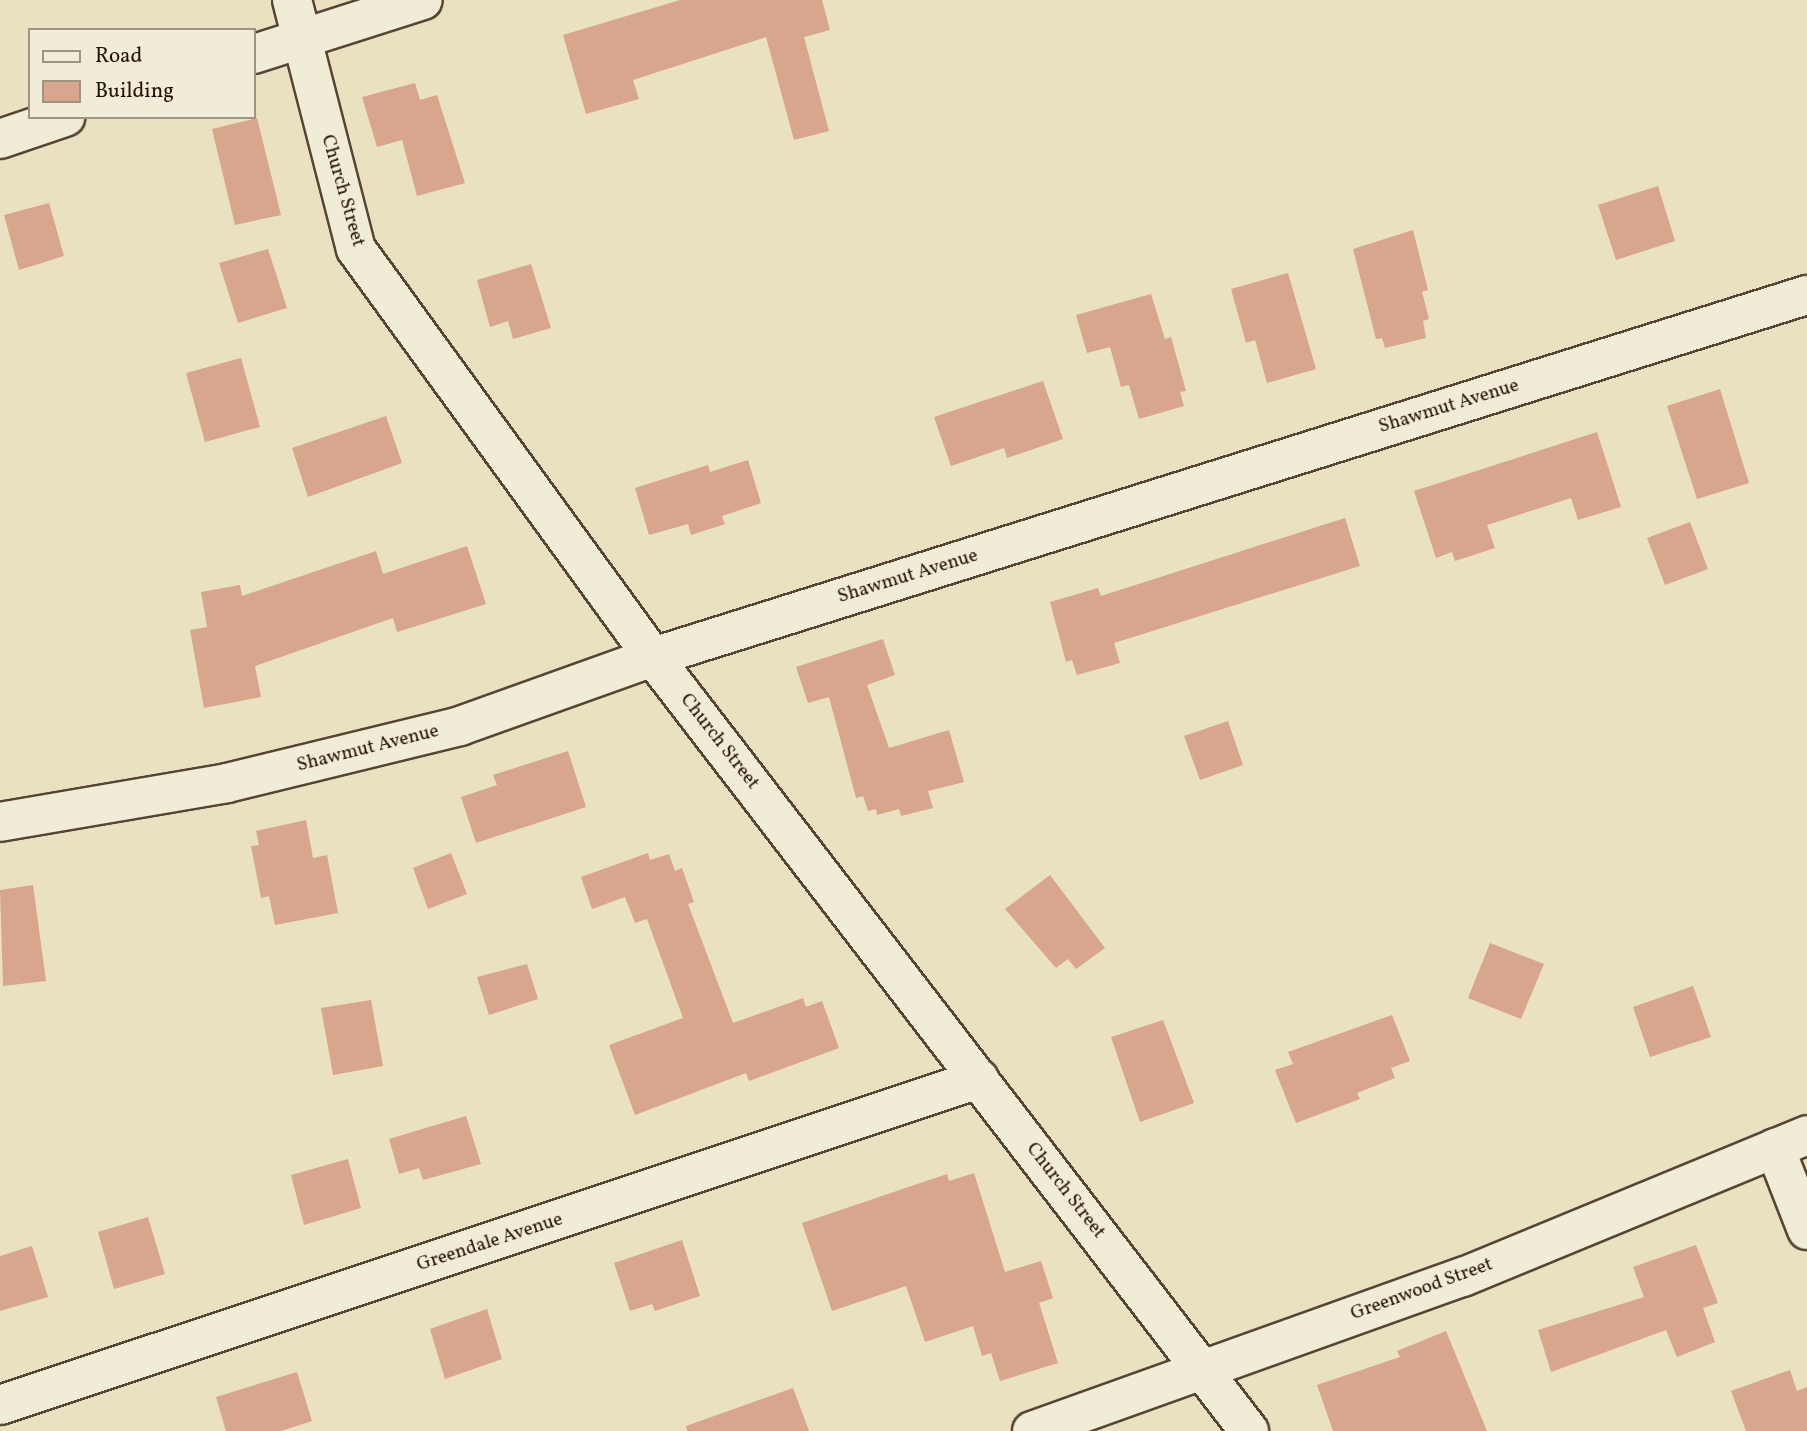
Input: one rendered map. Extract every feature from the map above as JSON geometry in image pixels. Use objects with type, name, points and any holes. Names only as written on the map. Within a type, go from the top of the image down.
[{"type":"street","name":"Church Street","points":[[292,0],[356,249],[653,657],[1249,1431]]},
{"type":"street","points":[[256,53],[423,0]]},
{"type":"street","points":[[0,139],[59,119]]},
{"type":"street","name":"Shawmut Avenue","points":[[0,822],[227,783],[460,726],[653,657],[1807,295]]},
{"type":"street","name":"Greendale Avenue","points":[[0,1405],[979,1079]]},
{"type":"street","points":[[1791,1142],[1807,1230]]},
{"type":"street","name":"Greenwood Street","points":[[1032,1431],[1201,1368],[1463,1277],[1791,1142]]},
{"type":"building","points":[[680,0],[822,0],[830,30],[804,37],[829,131],[794,140],[766,37],[633,80],[639,99],[586,114],[563,35]]},
{"type":"building","points":[[415,83],[420,100],[437,95],[465,183],[417,196],[402,140],[377,147],[362,97]]},
{"type":"building","points":[[256,118],[281,215],[235,225],[212,129]]},
{"type":"building","points":[[1658,186],[1675,241],[1616,260],[1598,205]]},
{"type":"building","points":[[49,203],[64,256],[19,270],[4,215]]},
{"type":"building","points":[[1413,230],[1428,290],[1422,292],[1429,319],[1423,321],[1426,338],[1385,348],[1382,338],[1376,339],[1353,249]]},
{"type":"building","points":[[268,249],[287,308],[238,323],[219,263]]},
{"type":"building","points":[[531,264],[551,328],[513,339],[508,321],[490,327],[477,280]]},
{"type":"building","points":[[1288,273],[1316,369],[1267,383],[1255,340],[1246,343],[1231,289]]},
{"type":"building","points":[[1151,294],[1165,339],[1171,337],[1186,391],[1180,392],[1184,406],[1139,419],[1129,385],[1121,387],[1110,347],[1087,353],[1076,315]]},
{"type":"building","points":[[241,358],[260,427],[205,442],[186,373]]},
{"type":"building","points":[[1043,381],[1063,439],[1007,458],[1004,448],[951,466],[934,417]]},
{"type":"building","points":[[1720,389],[1749,483],[1697,499],[1667,406]]},
{"type":"building","points":[[386,416],[402,463],[308,497],[292,448]]},
{"type":"building","points":[[1597,432],[1621,507],[1578,520],[1571,498],[1487,525],[1495,548],[1455,561],[1452,552],[1436,558],[1414,491]]},
{"type":"building","points":[[748,460],[761,503],[722,516],[725,524],[691,535],[688,524],[649,535],[635,488],[708,465],[710,472]]},
{"type":"building","points":[[1345,518],[1360,566],[1114,643],[1120,663],[1077,675],[1072,660],[1066,662],[1050,602],[1098,588],[1101,596]]},
{"type":"building","points":[[1690,522],[1708,569],[1665,585],[1647,538]]},
{"type":"building","points":[[467,546],[486,604],[397,632],[393,618],[255,666],[261,697],[204,708],[190,630],[207,627],[201,592],[240,585],[242,596],[376,551],[383,574]]},
{"type":"building","points":[[883,639],[895,675],[867,685],[889,748],[949,730],[964,782],[928,791],[933,808],[901,816],[899,809],[877,815],[876,809],[868,811],[863,796],[856,798],[829,697],[808,703],[796,667]]},
{"type":"building","points":[[1228,721],[1243,765],[1200,780],[1184,736]]},
{"type":"building","points":[[568,751],[586,807],[476,843],[461,797],[497,785],[493,775]]},
{"type":"building","points":[[306,820],[313,858],[327,855],[338,913],[275,925],[269,896],[261,898],[251,846],[259,845],[256,831]]},
{"type":"building","points":[[451,853],[467,894],[428,909],[413,868]]},
{"type":"building","points":[[648,853],[650,860],[669,854],[675,871],[682,868],[694,902],[688,904],[733,1023],[803,998],[806,1007],[822,1001],[839,1048],[749,1081],[746,1073],[635,1115],[609,1045],[683,1018],[647,919],[635,923],[625,897],[592,909],[581,877]]},
{"type":"building","points":[[1050,875],[1105,948],[1076,969],[1068,959],[1056,968],[1005,909]]},
{"type":"building","points":[[33,885],[46,981],[3,986],[0,890]]},
{"type":"building","points":[[1490,943],[1544,964],[1521,1019],[1468,998]]},
{"type":"building","points":[[527,964],[538,999],[489,1015],[477,977]]},
{"type":"building","points":[[1693,986],[1711,1037],[1650,1057],[1633,1007]]},
{"type":"building","points":[[371,1000],[383,1066],[333,1075],[321,1008]]},
{"type":"building","points":[[1392,1015],[1410,1061],[1391,1068],[1395,1078],[1357,1093],[1360,1099],[1296,1123],[1275,1070],[1293,1064],[1288,1052]]},
{"type":"building","points":[[1163,1020],[1194,1103],[1140,1122],[1111,1037]]},
{"type":"building","points":[[466,1116],[481,1164],[423,1180],[419,1168],[399,1174],[389,1139]]},
{"type":"building","points":[[348,1159],[361,1208],[304,1225],[291,1175]]},
{"type":"building","points":[[974,1173],[1005,1272],[1041,1261],[1053,1298],[1039,1303],[1058,1363],[1000,1381],[991,1353],[982,1356],[973,1326],[925,1342],[906,1286],[832,1311],[802,1223],[947,1174],[949,1181]]},
{"type":"building","points":[[148,1217],[165,1274],[114,1289],[98,1232]]},
{"type":"building","points":[[682,1240],[700,1296],[655,1311],[652,1304],[630,1311],[614,1263]]},
{"type":"building","points":[[1696,1245],[1718,1303],[1703,1308],[1715,1342],[1677,1357],[1666,1330],[1551,1372],[1538,1330],[1644,1297],[1633,1267]]},
{"type":"building","points":[[32,1246],[48,1297],[0,1311],[0,1256]]},
{"type":"building","points":[[487,1309],[502,1359],[445,1379],[430,1329]]},
{"type":"building","points":[[1446,1331],[1487,1431],[1333,1431],[1317,1385],[1400,1357],[1397,1351]]},
{"type":"building","points":[[1790,1370],[1797,1391],[1807,1387],[1807,1431],[1746,1431],[1731,1391]]},
{"type":"building","points":[[297,1372],[312,1421],[281,1431],[226,1431],[216,1397]]},
{"type":"building","points":[[793,1388],[809,1431],[687,1431],[686,1426]]}]
